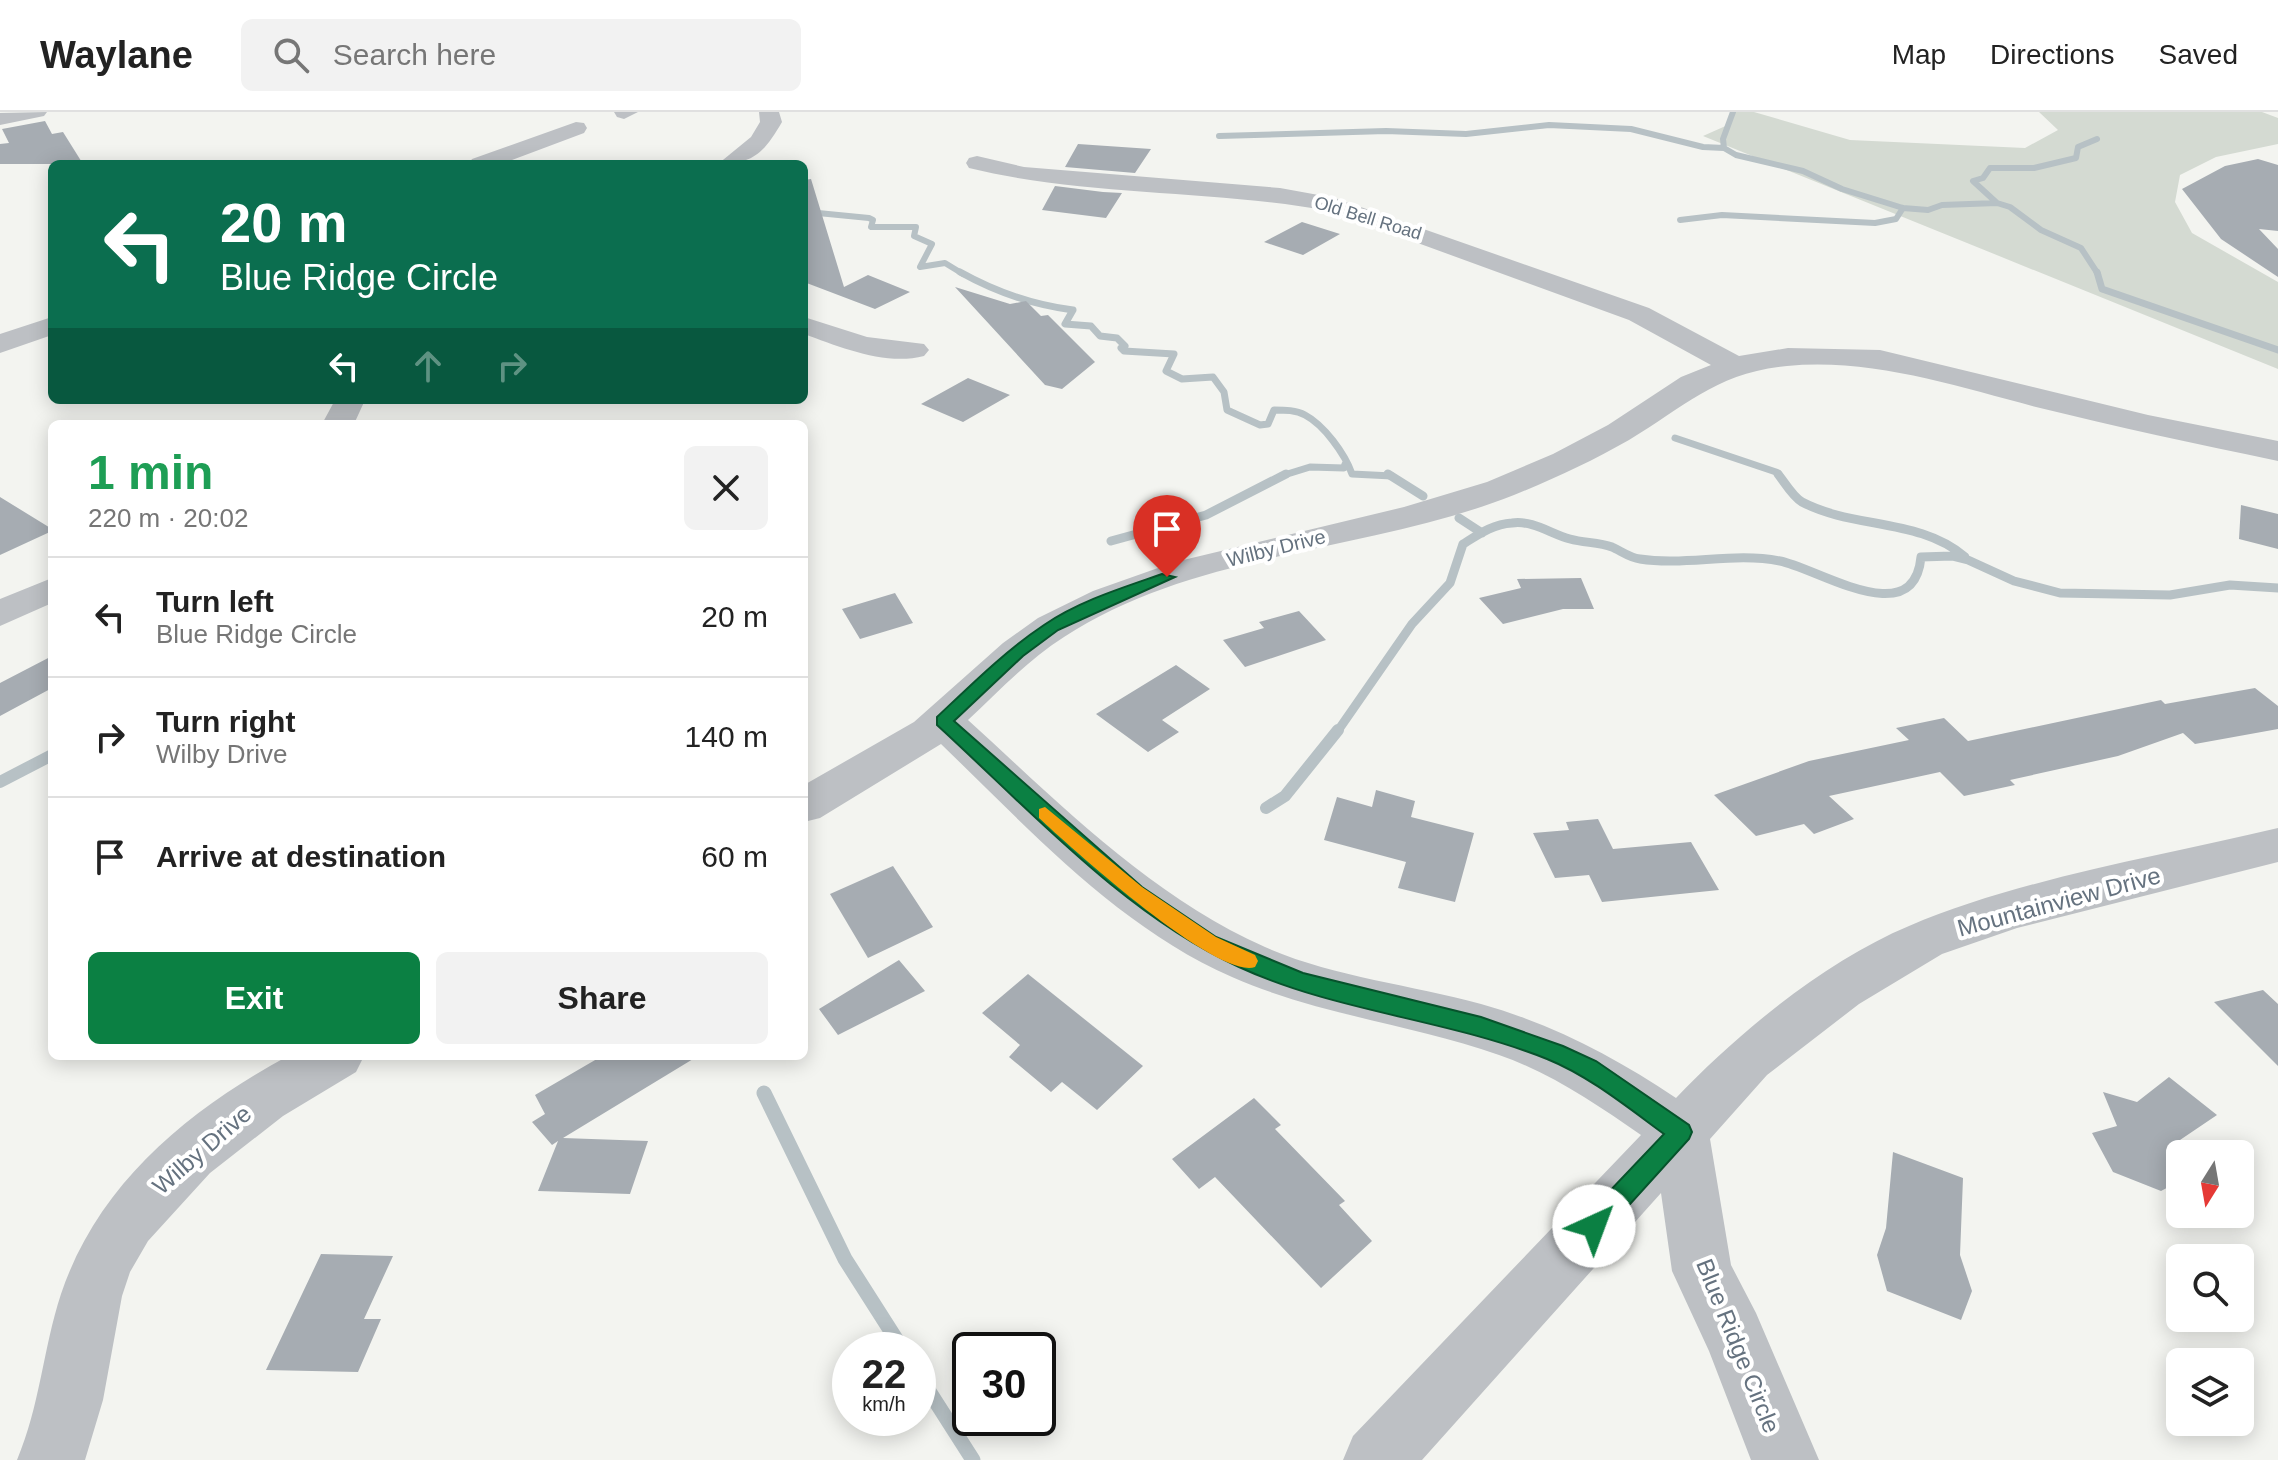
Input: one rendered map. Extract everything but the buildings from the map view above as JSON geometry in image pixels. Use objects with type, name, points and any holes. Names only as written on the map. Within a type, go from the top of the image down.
[{"type":"street","points":[[0,119],[37,112]]},
{"type":"street","points":[[734,160],[760,141],[771,122],[769,112]]},
{"type":"street","points":[[491,160],[576,128]]},
{"type":"street","name":"Old Bell Road","points":[[977,163],[1037,175],[1280,195],[1347,208],[1639,314],[1699,343],[1735,366]]},
{"type":"street","points":[[0,344],[48,326]]},
{"type":"street","points":[[808,326],[863,345],[914,350]]},
{"type":"street","points":[[1735,366],[1763,360],[1821,356],[1892,361],[2134,422],[2278,451]]},
{"type":"street","name":"Wilby Drive","points":[[808,804],[894,755],[943,721],[1017,652],[1052,627],[1106,599],[1188,570],[1415,515],[1499,489],[1565,461],[1610,437],[1692,383],[1735,366]]},
{"type":"street","points":[[0,614],[48,591]]},
{"type":"street","points":[[943,721],[1135,892],[1209,942],[1248,962],[1303,981],[1481,1027],[1556,1052],[1588,1068],[1681,1132]]},
{"type":"street","name":"Mountainview Drive","points":[[1377,1460],[1748,1059],[1841,989],[1925,940],[2014,910],[2278,845]]},
{"type":"street","name":"Wilby Drive","points":[[51,1460],[65,1429],[91,1293],[104,1260],[141,1204],[174,1168],[211,1137],[267,1095],[330,1060]]},
{"type":"street","name":"Blue Ridge Circle","points":[[1681,1132],[1702,1271],[1734,1335],[1785,1460]]},
{"type":"shaded area","points":[[1731,112],[1754,112],[1850,140],[2025,148],[2058,130],[2039,112],[2262,112],[2278,118],[2278,144],[2216,157],[2180,175],[2175,202],[2192,233],[2278,282],[2278,369],[1703,136],[1730,124]]},
{"type":"waterway","points":[[1724,148],[1723,139],[1733,112]]},
{"type":"waterway","points":[[1219,136],[1386,131],[1466,134],[1549,125],[1631,129],[1703,147],[1724,148]]},
{"type":"waterway","points":[[1997,203],[1973,181],[1983,178],[1990,168],[2034,168],[2076,158],[2078,147],[2097,139]]},
{"type":"waterway","points":[[1724,148],[1736,155],[1803,171],[1842,189],[1903,208]]},
{"type":"waterway","points":[[1903,208],[1928,210],[1942,205],[1997,203]]},
{"type":"waterway","points":[[1997,203],[2010,207],[2041,230],[2081,248],[2097,273]]},
{"type":"waterway","points":[[808,204],[818,213],[869,218],[873,220],[871,227],[916,227],[914,236],[932,244],[920,267],[945,263],[963,274]]},
{"type":"waterway","points":[[1680,220],[1722,215],[1875,223],[1896,219],[1903,208]]},
{"type":"waterway","points":[[960,272],[1015,296],[1073,310],[1065,324],[1091,326],[1100,336],[1117,338],[1125,346],[1121,348],[1124,351],[1174,354],[1166,371],[1182,379],[1213,377],[1224,392],[1227,410],[1260,425],[1268,424],[1274,410],[1302,413],[1333,441],[1352,474],[1391,476]]},
{"type":"waterway","points":[[2097,273],[2102,289],[2278,350]]},
{"type":"waterway","points":[[1675,438],[1778,474]]},
{"type":"waterway","points":[[1284,475],[1310,467],[1344,468],[1345,464]]},
{"type":"waterway","points":[[1778,474],[1802,502],[1822,511],[1928,536],[1965,557]]},
{"type":"waterway","points":[[1111,541],[1206,515],[1284,475]]},
{"type":"waterway","points":[[1391,476],[1423,496]]},
{"type":"waterway","points":[[1459,518],[1482,533]]},
{"type":"waterway","points":[[1482,533],[1499,525],[1520,523],[1535,525],[1570,539],[1607,545],[1640,559],[1745,558],[1780,561],[1839,583],[1883,594],[1901,591],[1914,579],[1921,557],[1952,556],[2014,581],[2060,593],[2170,595],[2230,585],[2278,588]]},
{"type":"waterway","points":[[1337,732],[1412,624],[1450,583],[1463,544],[1482,533]]},
{"type":"waterway","points":[[1266,808],[1285,796],[1338,730]]},
{"type":"waterway","points":[[0,782],[48,757]]},
{"type":"waterway","points":[[764,1093],[845,1259],[892,1332]]},
{"type":"waterway","points":[[936,1402],[973,1460]]},
{"type":"slow traffic","points":[[1045,814],[1135,892],[1209,942],[1247,961]]},
{"type":"route","points":[[1167,577],[1106,599],[1052,627],[1017,652],[943,721],[1135,892],[1209,942],[1248,962],[1303,981],[1481,1027],[1556,1052],[1588,1068],[1681,1132],[1594,1226]]}]
